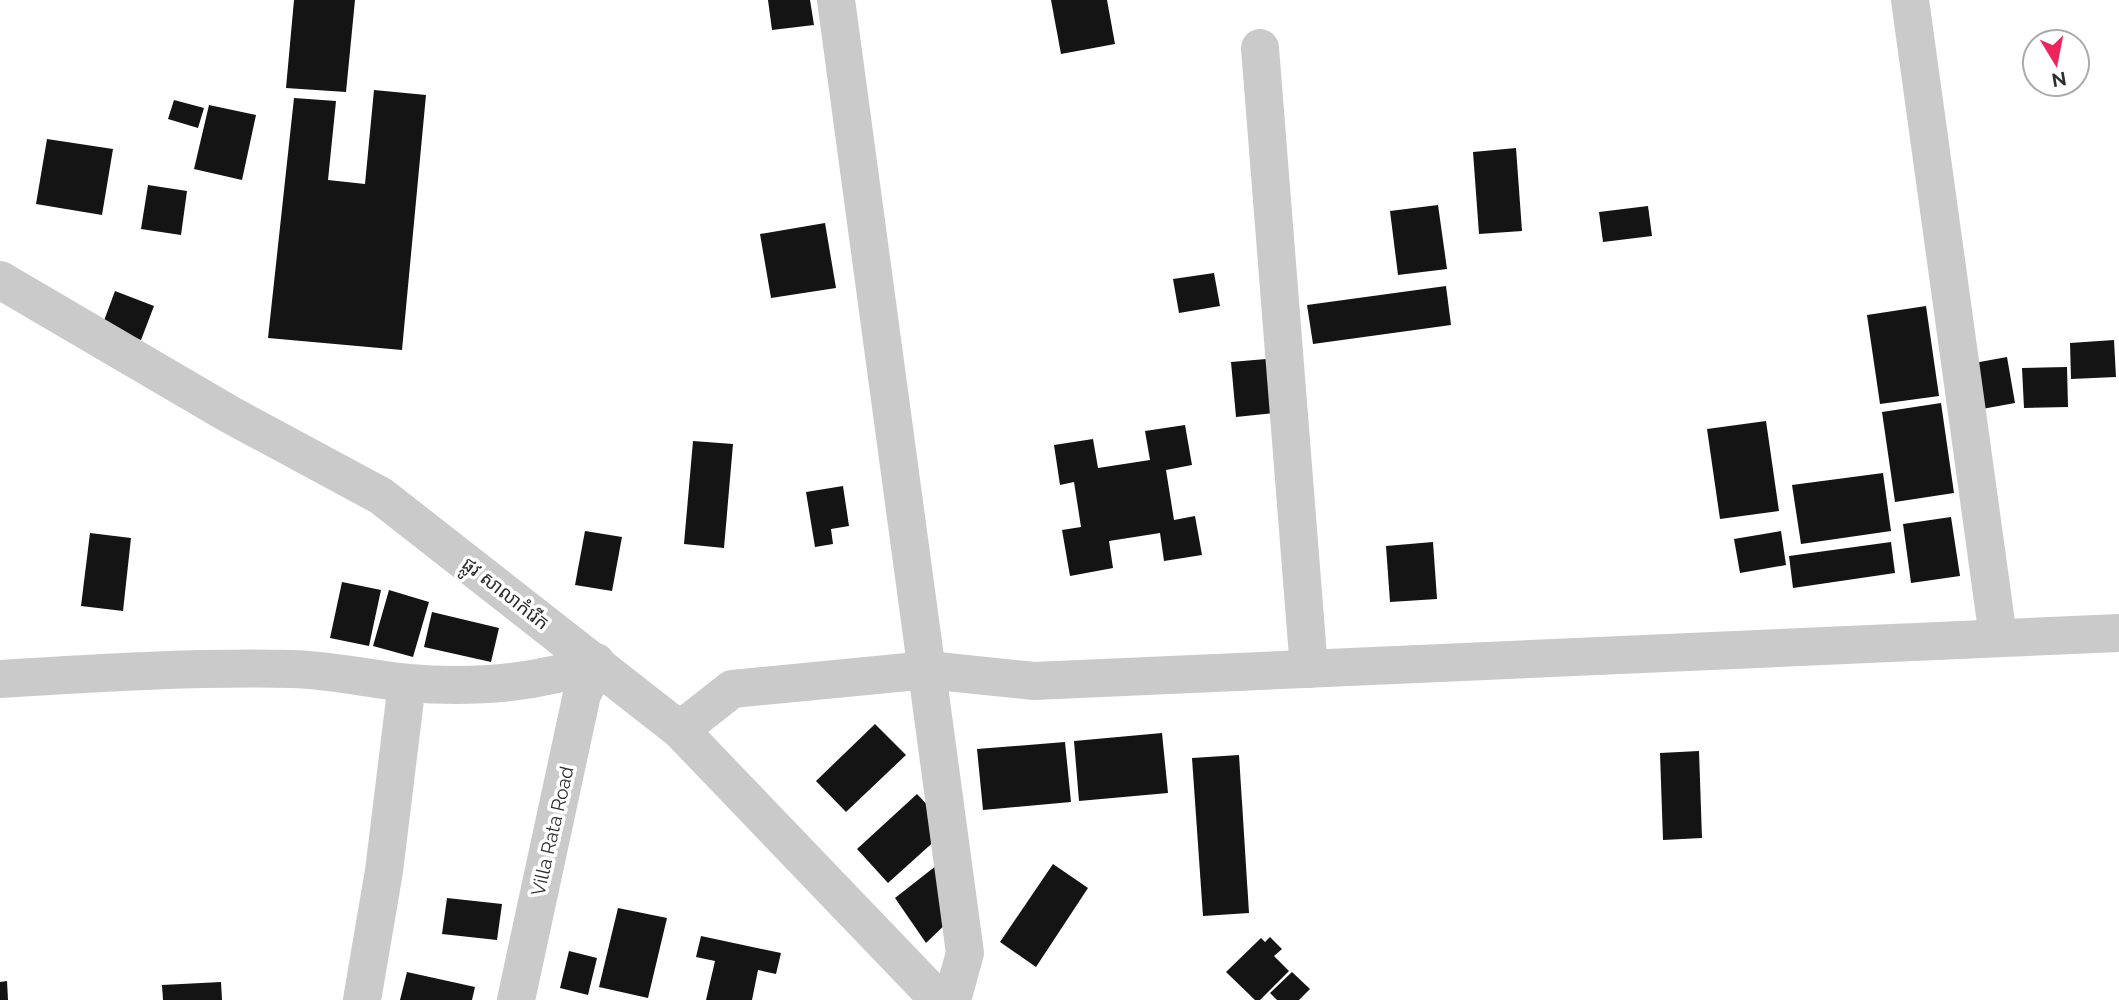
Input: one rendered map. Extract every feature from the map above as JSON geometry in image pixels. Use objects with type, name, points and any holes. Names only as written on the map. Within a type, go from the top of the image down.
[{"type":"street","points":[[836,0],[965,953],[952,1000]]},
{"type":"street","points":[[1909,0],[1998,637]]},
{"type":"street","points":[[1259,48],[1309,669]]},
{"type":"street","name":"ផ្លូវ សាលាកំរើក","points":[[0,280],[229,414],[381,496],[680,730],[939,1000]]},
{"type":"street","points":[[680,730],[732,689],[928,670],[1034,681],[2119,633]]},
{"type":"street","points":[[0,679],[292,669],[348,673],[407,683],[491,685],[559,676],[597,664]]},
{"type":"street","name":"Villa Rata Road","points":[[516,1000],[582,694],[597,664]]},
{"type":"street","points":[[362,1000],[384,871],[407,683]]},
{"type":"building","points":[[294,0],[355,0],[346,92],[286,88]]},
{"type":"building","points":[[768,0],[810,0],[814,25],[772,30]]},
{"type":"building","points":[[1051,0],[1107,0],[1115,44],[1061,54]]},
{"type":"building","points":[[374,90],[426,95],[402,350],[268,338],[294,98],[336,101],[328,180],[365,184]]},
{"type":"building","points":[[174,100],[204,108],[198,128],[168,119]]},
{"type":"building","points":[[209,105],[256,115],[242,180],[194,169]]},
{"type":"building","points":[[47,139],[113,149],[102,215],[36,204]]},
{"type":"building","points":[[1516,148],[1522,231],[1479,234],[1473,152]]},
{"type":"building","points":[[148,185],[187,191],[181,235],[141,229]]},
{"type":"building","points":[[1438,205],[1447,269],[1398,275],[1390,211]]},
{"type":"building","points":[[1648,206],[1652,236],[1603,242],[1599,212]]},
{"type":"building","points":[[825,223],[836,288],[771,298],[760,234]]},
{"type":"building","points":[[1214,273],[1220,306],[1179,313],[1173,279]]},
{"type":"building","points":[[1446,286],[1451,325],[1313,344],[1307,305]]},
{"type":"building","points":[[115,291],[154,306],[141,340],[102,326]]},
{"type":"building","points":[[1926,306],[1939,396],[1880,404],[1867,315]]},
{"type":"building","points":[[2114,340],[2116,377],[2071,379],[2070,343]]},
{"type":"building","points":[[2007,357],[2015,403],[1982,409],[1974,363]]},
{"type":"building","points":[[1278,358],[1283,412],[1236,417],[1231,362]]},
{"type":"building","points":[[2067,367],[2068,407],[2024,408],[2022,368]]},
{"type":"building","points":[[1941,403],[1954,493],[1895,502],[1882,412]]},
{"type":"building","points":[[1766,421],[1779,511],[1720,519],[1707,429]]},
{"type":"building","points":[[1185,425],[1192,465],[1166,470],[1174,520],[1195,516],[1202,555],[1164,561],[1160,533],[1109,541],[1113,568],[1070,576],[1062,530],[1081,527],[1074,482],[1060,485],[1054,445],[1093,439],[1098,468],[1150,460],[1145,431]]},
{"type":"building","points":[[693,441],[733,444],[724,548],[684,544]]},
{"type":"building","points":[[1883,473],[1891,531],[1801,544],[1792,485]]},
{"type":"building","points":[[843,486],[849,526],[831,529],[833,544],[815,547],[806,492]]},
{"type":"building","points":[[1951,517],[1960,576],[1911,583],[1903,524]]},
{"type":"building","points":[[585,531],[622,537],[612,591],[575,585]]},
{"type":"building","points":[[1781,531],[1786,565],[1740,573],[1734,539]]},
{"type":"building","points":[[90,533],[131,538],[123,611],[81,606]]},
{"type":"building","points":[[1433,542],[1437,599],[1390,602],[1386,546]]},
{"type":"building","points":[[1891,542],[1895,573],[1793,588],[1789,556]]},
{"type":"building","points":[[342,582],[381,590],[369,646],[330,638]]},
{"type":"building","points":[[389,590],[429,602],[413,657],[373,646]]},
{"type":"building","points":[[432,612],[499,628],[491,662],[424,647]]},
{"type":"building","points":[[875,724],[906,755],[846,812],[816,781]]},
{"type":"building","points":[[1162,733],[1168,793],[1079,801],[1074,741]]},
{"type":"building","points":[[1065,742],[1071,802],[983,810],[977,749]]},
{"type":"building","points":[[1699,751],[1702,838],[1663,840],[1660,753]]},
{"type":"building","points":[[1239,755],[1249,913],[1203,916],[1192,758]]},
{"type":"building","points":[[917,794],[949,828],[888,883],[857,849]]},
{"type":"building","points":[[946,858],[952,918],[926,943],[895,898]]},
{"type":"building","points":[[1053,864],[1088,888],[1036,967],[1000,942]]},
{"type":"building","points":[[447,898],[502,904],[497,940],[442,934]]},
{"type":"building","points":[[618,908],[667,918],[648,998],[599,987]]},
{"type":"building","points":[[701,936],[781,953],[776,974],[758,970],[752,1000],[706,1000],[715,961],[696,957]]},
{"type":"building","points":[[1270,937],[1282,949],[1274,956],[1289,971],[1260,1000],[1255,1000],[1226,972],[1261,938],[1265,942]]},
{"type":"building","points":[[569,951],[597,958],[588,995],[560,988]]},
{"type":"building","points":[[407,972],[475,987],[472,1000],[400,1000]]},
{"type":"building","points":[[1292,972],[1310,989],[1299,1000],[1277,1000],[1270,993]]},
{"type":"building","points":[[7,981],[8,1000],[0,1000],[0,982]]},
{"type":"building","points":[[221,982],[222,1000],[163,1000],[162,985]]}]
